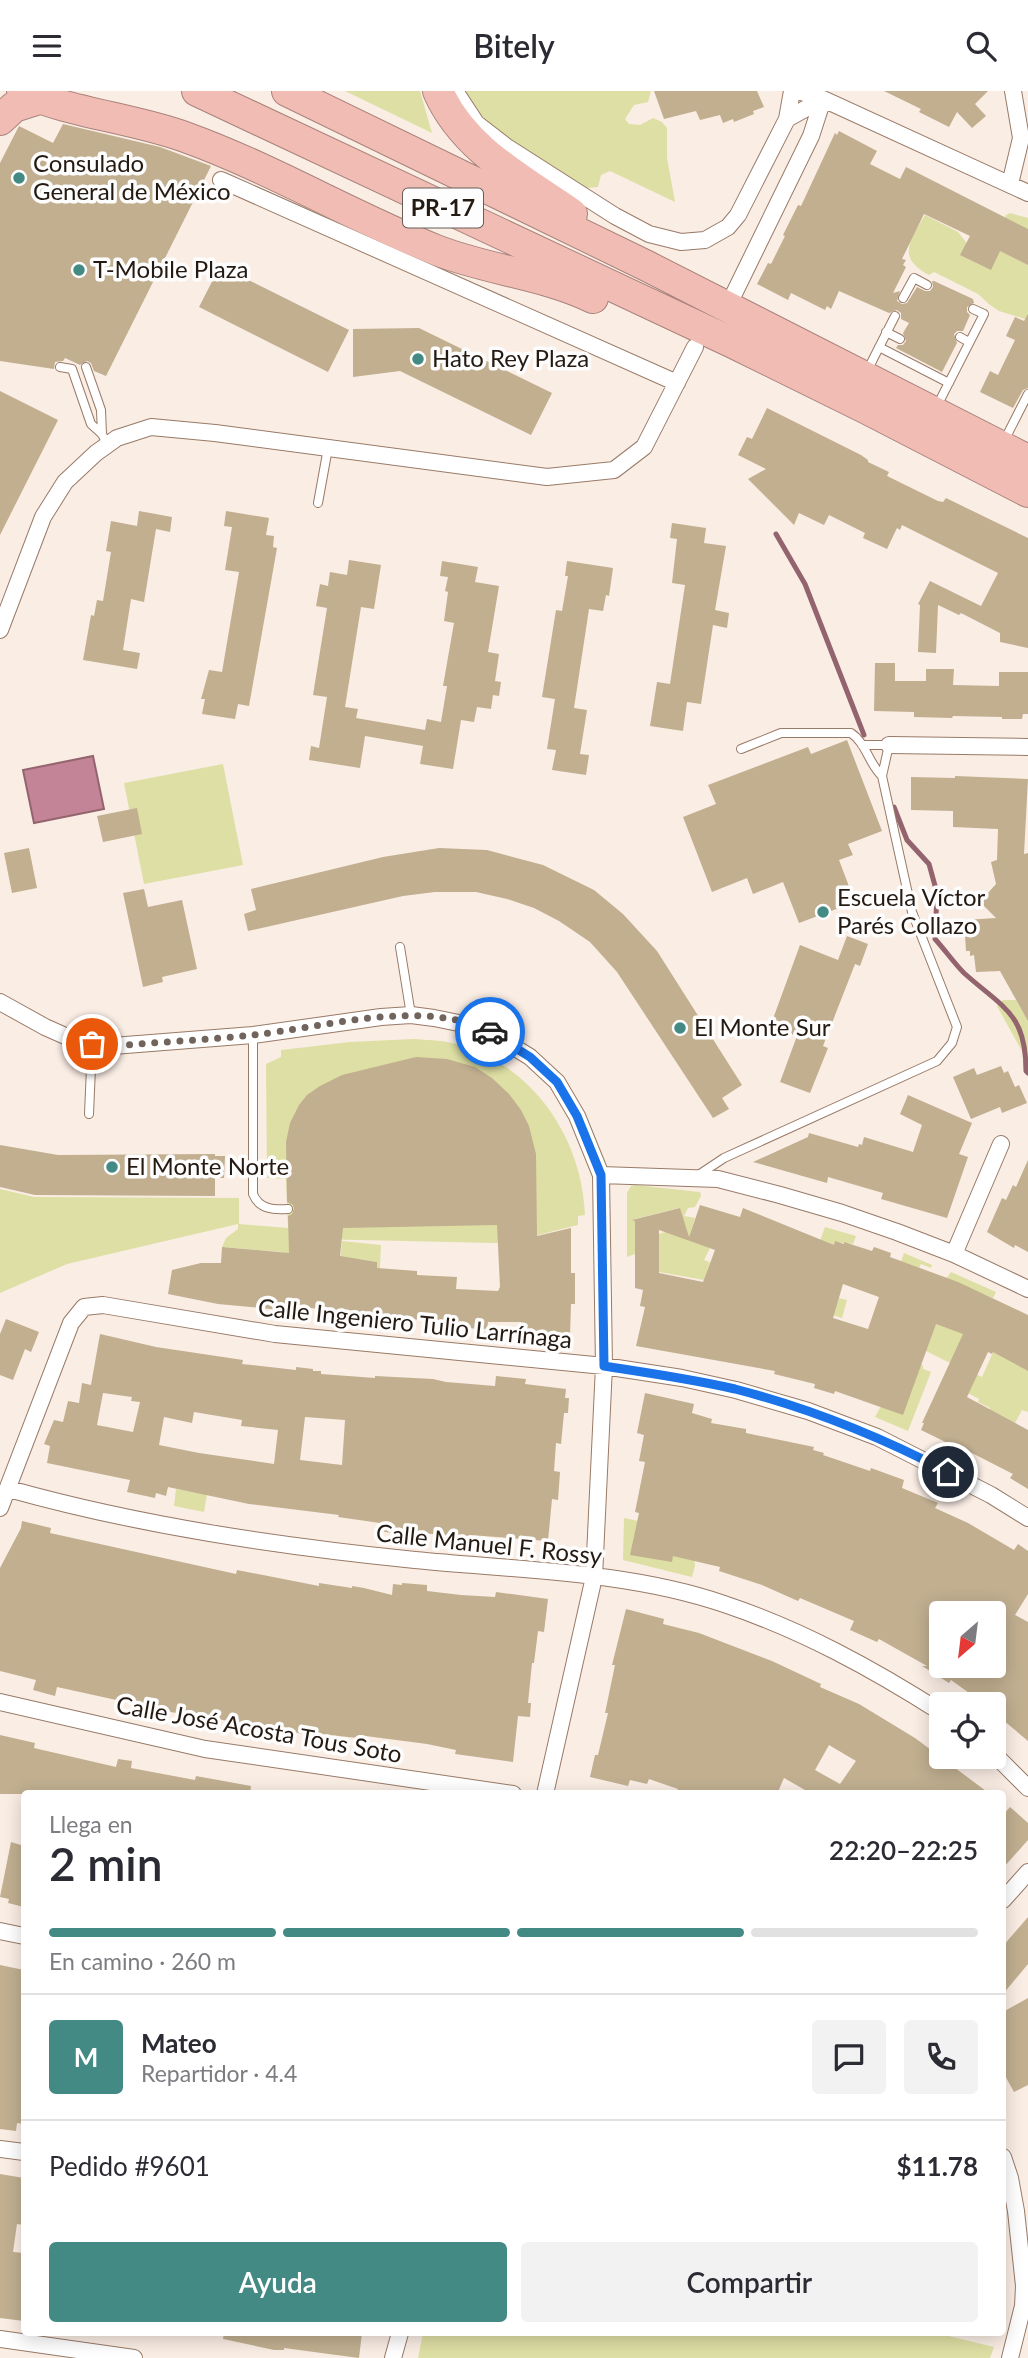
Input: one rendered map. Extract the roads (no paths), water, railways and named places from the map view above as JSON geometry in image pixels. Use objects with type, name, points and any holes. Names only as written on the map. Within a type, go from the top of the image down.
[{"type":"highway","name":"PR-17","points":[[197,91],[693,335],[867,409],[1028,492]]},
{"type":"highway","name":"PR-17","points":[[288,91],[647,266],[1021,456]]},
{"type":"highway","points":[[438,91],[458,127],[483,151],[647,266]]},
{"type":"highway","points":[[0,120],[30,95],[194,140],[436,250],[577,290],[693,335]]},
{"type":"street","points":[[455,91],[476,123],[506,147],[626,222],[657,237],[681,242],[705,240],[728,227],[738,215],[787,119],[792,91]]},
{"type":"street","points":[[798,91],[823,99],[1028,193]]},
{"type":"street","points":[[1010,184],[1021,138],[1013,91]]},
{"type":"street","points":[[787,119],[823,99]]},
{"type":"street","points":[[716,302],[811,136],[823,99]]},
{"type":"street","points":[[221,180],[677,383]]},
{"type":"street","points":[[0,630],[43,517],[65,482],[104,439],[117,438],[151,427],[547,477],[614,470],[644,447],[677,383],[693,335]]},
{"type":"street","points":[[889,745],[1028,747]]},
{"type":"street","points":[[0,1002],[44,1027],[81,1043],[113,1046],[254,1035],[381,1017],[411,1015],[460,1022],[483,1028],[509,1042],[557,1082],[577,1116],[601,1175],[604,1366],[594,1577],[551,1790]]},
{"type":"street","points":[[954,1254],[1001,1144]]},
{"type":"street","points":[[601,1175],[718,1179],[842,1213],[954,1254],[1028,1289]]},
{"type":"street","name":"Calle Ingeniero Tulio Larrínaga","points":[[9,1489],[71,1323],[84,1307],[103,1305],[275,1334],[604,1366],[723,1387],[808,1411],[877,1437],[991,1495],[1028,1518]]},
{"type":"street","points":[[0,1508],[9,1489]]},
{"type":"street","name":"Calle Manuel F. Rossy","points":[[9,1489],[61,1504],[242,1539],[342,1553],[594,1577],[655,1587],[735,1608],[835,1650],[929,1705]]},
{"type":"street","name":"Calle José Acosta Tous Soto","points":[[0,1702],[205,1749],[486,1790]]},
{"type":"street","points":[[1006,1766],[1028,1788]]},
{"type":"street","points":[[1006,1897],[1028,1872]]},
{"type":"street","points":[[0,1931],[21,1935]]},
{"type":"street","points":[[0,2149],[21,2152]]},
{"type":"street","points":[[1006,2166],[1016,2211],[1024,2286],[1023,2306],[1010,2358]]},
{"type":"street","points":[[393,2358],[399,2336]]},
{"type":"street","points":[[0,2339],[134,2358]]},
{"type":"lane","points":[[903,298],[914,278],[927,285]]},
{"type":"lane","points":[[934,412],[984,314],[974,309]]},
{"type":"lane","points":[[865,377],[895,316]]},
{"type":"lane","points":[[886,332],[901,339]]},
{"type":"lane","points":[[960,337],[970,342]]},
{"type":"lane","points":[[879,347],[948,383]]},
{"type":"lane","points":[[947,362],[957,366]]},
{"type":"lane","points":[[60,367],[72,369],[91,424],[104,439]]},
{"type":"lane","points":[[86,367],[101,410],[104,439]]},
{"type":"lane","points":[[1021,456],[1028,394]]},
{"type":"lane","points":[[318,503],[328,448]]},
{"type":"lane","points":[[741,749],[781,733],[851,733],[862,745],[874,769],[882,776]]},
{"type":"lane","points":[[694,1178],[724,1158],[937,1061],[952,1043],[957,1027],[912,912],[882,776],[889,745],[862,745]]},
{"type":"lane","points":[[400,947],[411,1015]]},
{"type":"lane","points":[[254,1035],[253,1194],[257,1203],[263,1206],[288,1209]]},
{"type":"lane","points":[[89,1114],[92,1044]]},
{"type":"waterway","points":[[776,534],[805,584],[864,735]]},
{"type":"waterway","points":[[894,807],[907,840],[929,864],[937,893],[935,939],[964,973],[1010,1013],[1022,1036],[1028,1073]]},
{"type":"place","name":"Consulado General de México","points":[[19,178]]},
{"type":"place","name":"T-Mobile Plaza","points":[[79,270]]},
{"type":"place","name":"Hato Rey Plaza","points":[[418,359]]},
{"type":"place","name":"Escuela Víctor Parés Collazo","points":[[823,912]]},
{"type":"place","name":"El Monte Sur","points":[[680,1028]]},
{"type":"place","name":"El Monte Norte","points":[[112,1167]]}]
